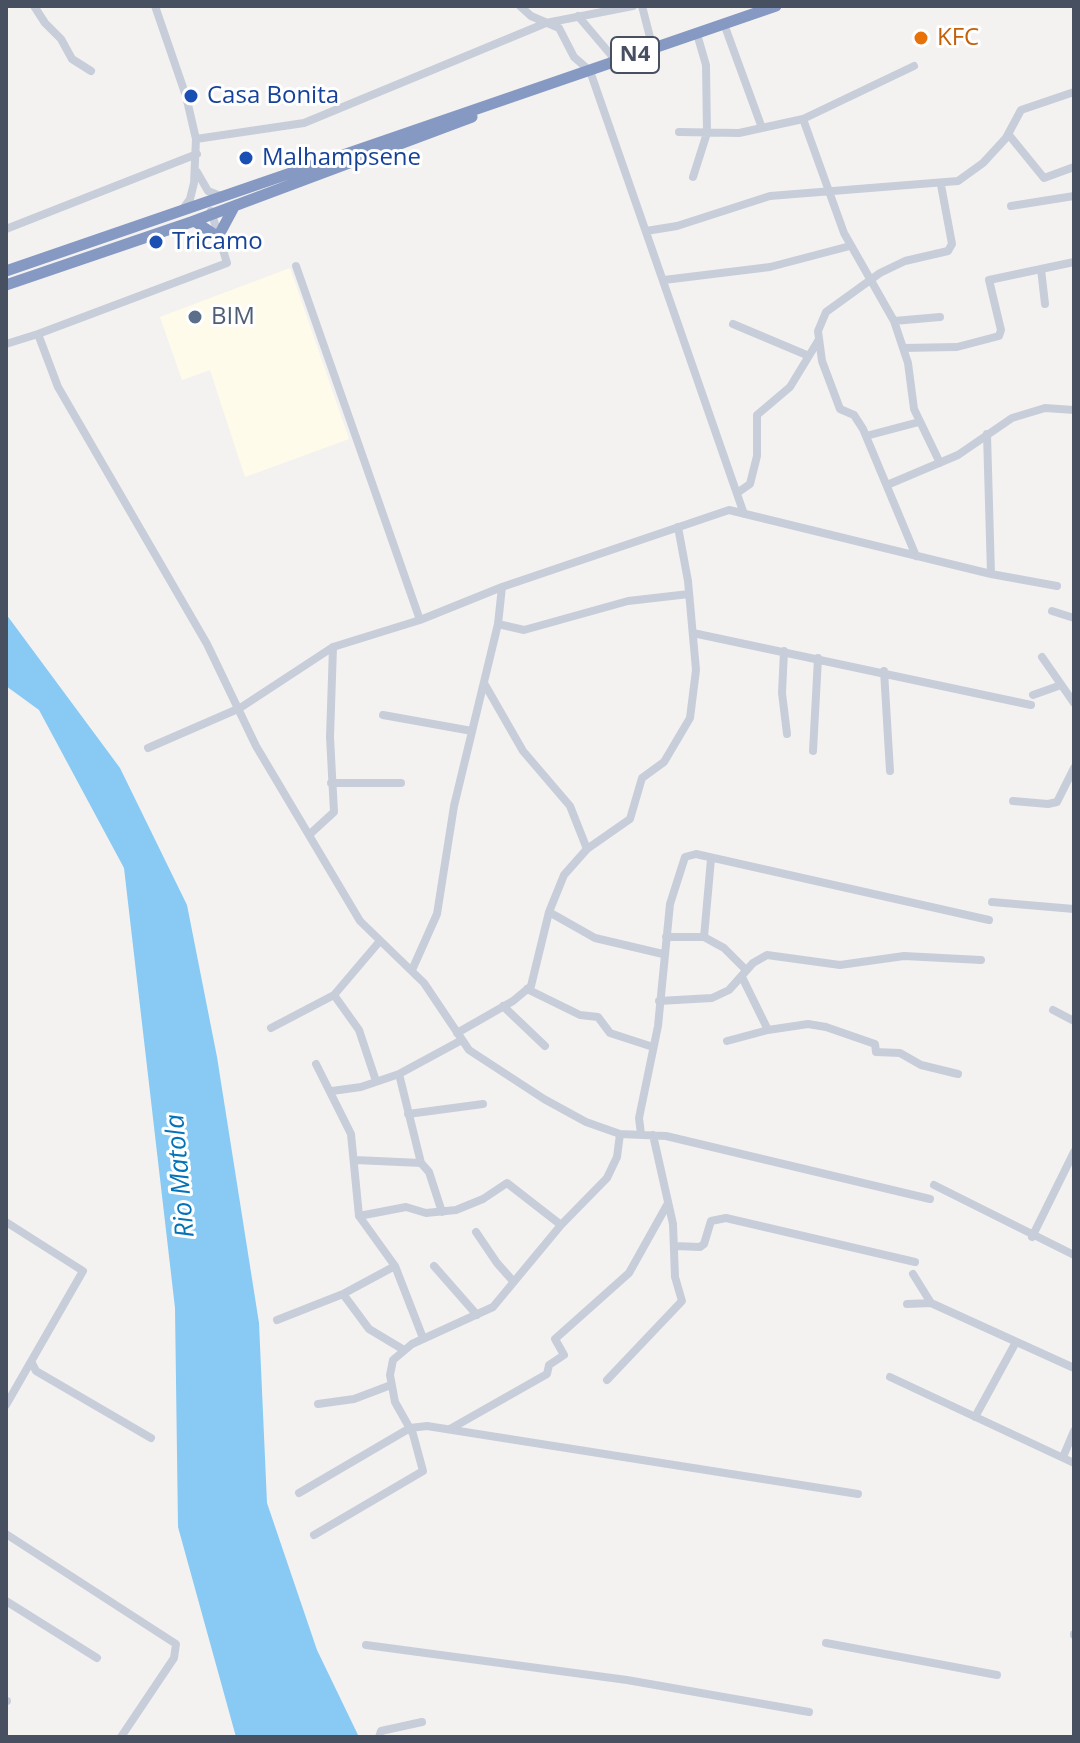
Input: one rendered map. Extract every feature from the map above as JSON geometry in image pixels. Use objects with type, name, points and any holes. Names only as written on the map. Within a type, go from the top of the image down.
[{"type":"highway","name":"N4","points":[[6,285],[194,221],[224,198],[776,6]]},
{"type":"highway","name":"N4","points":[[6,271],[182,210],[235,206],[457,124],[494,105]]},
{"type":"highway","points":[[194,221],[220,237],[235,206]]},
{"type":"street","points":[[34,6],[61,39],[72,59],[91,71]]},
{"type":"street","points":[[155,6],[186,96],[196,139],[196,171],[190,199],[182,210]]},
{"type":"street","points":[[520,6],[559,28],[574,57],[590,71],[744,514]]},
{"type":"street","points":[[196,139],[249,134],[319,118],[546,23],[633,6]]},
{"type":"street","points":[[642,6],[653,49]]},
{"type":"street","points":[[578,16],[617,62]]},
{"type":"street","points":[[724,24],[762,128]]},
{"type":"street","points":[[693,177],[707,133],[706,65],[697,34]]},
{"type":"street","points":[[679,132],[739,133],[803,119],[914,66]]},
{"type":"street","points":[[646,231],[677,226],[770,196],[885,184],[941,185],[958,181],[983,163],[1009,135],[1021,110],[1074,92]]},
{"type":"street","points":[[803,119],[827,191],[850,246],[894,321],[919,422],[940,463]]},
{"type":"street","points":[[1009,135],[1044,178],[1074,167]]},
{"type":"street","points":[[6,229],[197,154]]},
{"type":"street","points":[[196,171],[208,191],[224,198]]},
{"type":"street","points":[[916,556],[866,436],[854,415],[840,409],[818,341],[818,331],[826,312],[870,280],[905,261],[943,254],[950,248],[941,185]]},
{"type":"street","points":[[1011,206],[1074,196]]},
{"type":"street","points":[[6,344],[227,263],[210,208]]},
{"type":"street","points":[[664,280],[770,267],[850,246]]},
{"type":"street","points":[[903,348],[957,347],[999,336],[1001,330],[988,281],[1074,262]]},
{"type":"street","points":[[296,266],[420,620]]},
{"type":"street","points":[[1041,269],[1045,304]]},
{"type":"street","points":[[894,321],[940,317]]},
{"type":"street","points":[[733,324],[809,356]]},
{"type":"street","points":[[38,334],[58,387],[106,466],[240,708],[256,746],[360,921],[412,970],[458,1037],[519,1084],[586,1122],[620,1134],[653,1135],[930,1199]]},
{"type":"street","points":[[737,493],[750,484],[757,456],[757,415],[790,387],[818,341]]},
{"type":"street","points":[[887,485],[940,463],[1012,418],[1045,408],[1074,410]]},
{"type":"street","points":[[866,436],[919,422]]},
{"type":"street","points":[[987,434],[991,574]]},
{"type":"street","points":[[148,748],[240,708],[333,647],[420,620],[502,587],[729,510],[991,574],[1057,586]]},
{"type":"street","points":[[332,1091],[399,1074],[531,986],[549,912],[564,875],[587,849],[630,819],[642,778],[664,762],[690,718],[696,670],[689,594],[678,527]]},
{"type":"street","points":[[412,970],[437,914],[454,806],[498,624],[502,587]]},
{"type":"street","points":[[498,624],[524,630],[628,601],[689,594]]},
{"type":"street","points":[[1052,611],[1074,618]]},
{"type":"street","points":[[693,633],[1032,700],[1061,685]]},
{"type":"street","points":[[310,834],[334,812],[331,783],[333,647]]},
{"type":"street","points":[[784,651],[782,693],[787,734]]},
{"type":"street","points":[[1042,657],[1074,703]]},
{"type":"street","points":[[813,751],[818,658]]},
{"type":"street","points":[[884,671],[890,771]]},
{"type":"street","points":[[484,683],[523,751],[570,806],[587,849]]},
{"type":"street","points":[[383,715],[472,731]]},
{"type":"street","points":[[1013,801],[1057,802],[1074,768]]},
{"type":"street","points":[[331,783],[401,783]]},
{"type":"street","points":[[641,1134],[639,1118],[653,1047],[663,954],[674,889],[685,857],[696,854],[989,920]]},
{"type":"street","points":[[704,937],[711,859]]},
{"type":"street","points":[[992,902],[1071,907]]},
{"type":"street","points":[[549,912],[595,938],[663,954]]},
{"type":"street","points":[[666,937],[704,937],[724,948],[744,973],[768,1030]]},
{"type":"street","points":[[271,1028],[334,995],[379,942]]},
{"type":"street","points":[[659,1001],[712,998],[729,990],[767,955],[840,965],[904,956],[981,960]]},
{"type":"street","points":[[527,989],[580,1015],[598,1017],[610,1033],[653,1047]]},
{"type":"street","points":[[334,995],[359,1030],[376,1081]]},
{"type":"street","points":[[503,1006],[545,1046]]},
{"type":"street","points":[[1053,1010],[1074,1021]]},
{"type":"street","points":[[727,1041],[808,1024],[875,1044],[876,1052],[900,1053],[921,1065],[958,1074]]},
{"type":"street","points":[[316,1064],[351,1134],[359,1216],[395,1266],[423,1338]]},
{"type":"street","points":[[399,1074],[421,1163],[429,1172],[442,1212]]},
{"type":"street","points":[[408,1114],[483,1104]]},
{"type":"street","points":[[314,1535],[421,1473],[423,1468],[410,1428],[401,1416],[391,1385],[391,1364],[404,1350],[423,1338],[493,1307],[561,1225],[607,1178],[617,1157],[620,1134]]},
{"type":"street","points":[[607,1380],[679,1308],[682,1301],[675,1277],[675,1246],[653,1135]]},
{"type":"street","points":[[1032,1237],[1074,1152]]},
{"type":"street","points":[[355,1160],[421,1163]]},
{"type":"street","points":[[359,1216],[406,1207],[426,1213],[442,1212],[483,1199],[507,1183],[561,1225]]},
{"type":"street","points":[[934,1185],[1032,1237],[1074,1255]]},
{"type":"street","points":[[449,1429],[547,1374],[549,1365],[564,1355],[555,1339],[629,1273],[667,1205]]},
{"type":"street","points":[[675,1246],[700,1247],[704,1244],[711,1221],[726,1218],[915,1262]]},
{"type":"street","points":[[6,1222],[83,1271],[6,1405]]},
{"type":"street","points":[[476,1232],[513,1281]]},
{"type":"street","points":[[277,1320],[343,1294],[395,1266]]},
{"type":"street","points":[[434,1266],[477,1315]]},
{"type":"street","points":[[913,1274],[931,1303]]},
{"type":"street","points":[[343,1294],[369,1329],[404,1350]]},
{"type":"street","points":[[907,1304],[931,1303],[1074,1368]]},
{"type":"street","points":[[975,1417],[1016,1342]]},
{"type":"street","points":[[32,1363],[36,1371],[151,1438]]},
{"type":"street","points":[[890,1377],[1074,1463]]},
{"type":"street","points":[[318,1404],[354,1399],[391,1385]]},
{"type":"street","points":[[299,1493],[410,1428],[427,1426],[858,1494]]},
{"type":"street","points":[[1063,1457],[1074,1431]]},
{"type":"street","points":[[6,1534],[176,1644],[174,1658],[121,1737]]},
{"type":"street","points":[[6,1601],[97,1658]]},
{"type":"street","points":[[826,1643],[997,1675]]},
{"type":"street","points":[[366,1645],[627,1680],[809,1712]]},
{"type":"street","points":[[379,1737],[381,1731],[422,1722]]},
{"type":"shaded area","points":[[290,268],[349,439],[245,477],[210,370],[182,380],[160,317]]},
{"type":"water","name":"Rio Matola","points":[[6,614],[120,768],[187,905],[217,1057],[259,1323],[267,1503],[317,1650],[359,1737],[236,1737],[178,1527],[175,1308],[124,868],[39,710],[6,686]]},
{"type":"place","name":"KFC","points":[[921,38]]},
{"type":"place","name":"Casa Bonita","points":[[191,96]]},
{"type":"place","name":"Malhampsene","points":[[246,158]]},
{"type":"place","name":"Tricamo","points":[[156,242]]},
{"type":"place","name":"BIM","points":[[195,317]]}]
